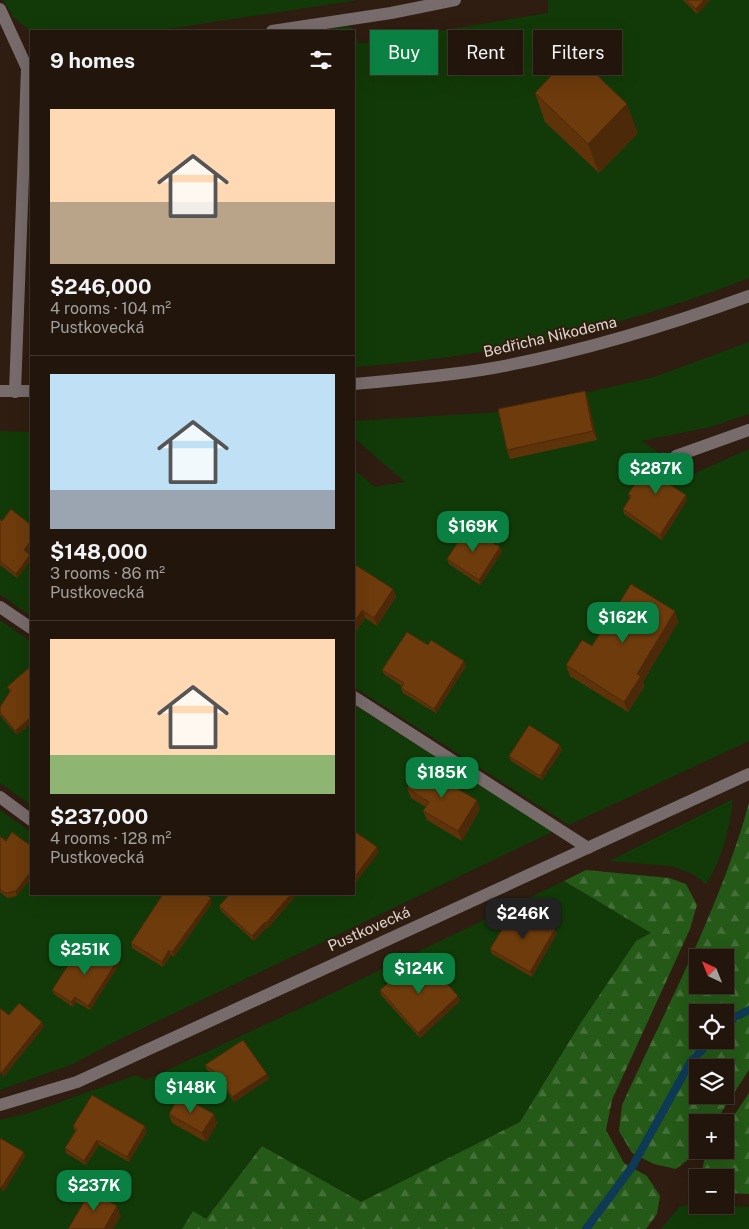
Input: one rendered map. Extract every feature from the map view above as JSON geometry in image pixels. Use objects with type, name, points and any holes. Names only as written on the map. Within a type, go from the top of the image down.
[{"type":"street","points":[[279,30],[391,13],[455,0]]},
{"type":"street","points":[[0,9],[29,68],[15,392]]},
{"type":"street","name":"Bedřicha Nikodema","points":[[355,384],[492,368],[539,359],[621,338],[696,315],[749,296]]},
{"type":"street","points":[[0,391],[30,392]]},
{"type":"street","points":[[676,456],[749,430]]},
{"type":"street","points":[[0,607],[30,627]]},
{"type":"street","points":[[355,698],[588,848]]},
{"type":"street","name":"Pustkovecká","points":[[0,1104],[77,1082],[749,774]]},
{"type":"street","points":[[0,798],[30,819]]},
{"type":"green space","points":[[3,0],[358,0],[162,30],[30,31],[13,17]]},
{"type":"green space","points":[[548,0],[749,0],[749,278],[652,312],[604,325],[554,338],[455,356],[355,367],[355,34],[359,44],[370,42],[370,75],[438,75],[438,31],[548,13]]},
{"type":"green space","points":[[347,26],[354,30],[320,30]]},
{"type":"green space","points":[[749,342],[749,414],[710,427],[642,441],[691,475],[749,449],[749,741],[569,825],[355,688],[355,470],[375,487],[405,482],[355,439],[355,421],[501,412],[654,377]]},
{"type":"green space","points":[[0,431],[30,432],[30,615],[0,594]]},
{"type":"green space","points":[[0,620],[30,641],[30,804],[0,783]]},
{"type":"green space","points":[[355,706],[554,831],[110,1044],[73,1064],[0,1090],[0,810],[30,831],[30,895],[355,895]]},
{"type":"green space","points":[[733,799],[724,843],[716,865],[706,884],[693,874],[671,866],[609,861]]},
{"type":"green space","points":[[749,803],[749,1070],[734,1093],[734,1059],[689,1059],[689,1104],[727,1104],[720,1114],[689,1114],[689,1159],[676,1169],[654,1164],[632,1153],[619,1131],[622,1105],[689,962],[689,994],[734,994],[734,949],[695,949],[723,881]]},
{"type":"green space","points":[[586,870],[669,878],[686,884],[697,905],[690,929],[612,1100],[606,1130],[624,1163],[647,1176],[660,1196],[657,1214],[646,1229],[182,1229],[193,1211],[206,1219],[262,1146],[361,1202],[520,1122],[580,1024],[636,941],[651,933],[564,881]]},
{"type":"green space","points":[[564,881],[651,933],[580,1024],[520,1122],[361,1202],[262,1146],[206,1219],[193,1212],[182,1229],[0,1229],[0,1120],[29,1113],[136,1075],[146,1080],[316,1001]]},
{"type":"green space","points":[[749,1093],[749,1194],[734,1193],[734,1169],[702,1169],[705,1159],[734,1159],[734,1116]]},
{"type":"green space","points":[[680,1206],[689,1206],[689,1214],[734,1214],[734,1206],[749,1207],[749,1229],[661,1229]]},
{"type":"building","points":[[686,0],[704,0],[696,9]]},
{"type":"building","points":[[552,75],[597,75],[627,104],[588,144],[535,93]]},
{"type":"building","points":[[585,391],[593,431],[507,450],[498,409]]},
{"type":"building","points":[[663,452],[681,464],[669,484],[686,495],[660,535],[623,509],[631,496],[628,494],[646,467],[651,470]]},
{"type":"building","points":[[11,509],[30,524],[30,542],[24,550],[30,555],[16,574],[0,561],[0,519],[2,521]]},
{"type":"building","points":[[468,526],[500,547],[479,580],[447,559]]},
{"type":"building","points":[[355,565],[393,589],[374,618],[362,610],[355,620]]},
{"type":"building","points":[[631,584],[675,611],[637,674],[641,676],[624,702],[566,665],[582,640],[592,646]]},
{"type":"building","points":[[407,632],[428,645],[431,640],[464,661],[434,709],[401,688],[404,683],[382,670]]},
{"type":"building","points":[[30,667],[30,718],[15,731],[0,712],[0,707],[11,690],[7,687]]},
{"type":"building","points":[[529,725],[560,745],[540,776],[509,756]]},
{"type":"building","points":[[420,767],[477,800],[458,831],[423,811],[429,802],[407,788]]},
{"type":"building","points":[[12,832],[30,845],[30,872],[16,891],[5,893],[0,889],[0,836],[6,841]]},
{"type":"building","points":[[355,832],[377,847],[355,877]]},
{"type":"building","points":[[162,895],[206,895],[211,898],[172,952],[169,950],[162,962],[131,943]]},
{"type":"building","points":[[229,895],[290,895],[252,936],[219,906]]},
{"type":"building","points":[[520,908],[555,929],[530,972],[490,949],[504,926],[509,928]]},
{"type":"building","points":[[101,946],[119,958],[88,1006],[75,997],[71,1002],[52,990],[78,950],[92,960]]},
{"type":"building","points":[[425,959],[458,996],[418,1033],[380,990],[403,970],[408,975]]},
{"type":"building","points":[[19,1003],[42,1022],[0,1073],[0,1008],[9,1015]]},
{"type":"building","points":[[243,1040],[267,1074],[232,1097],[215,1072],[205,1065]]},
{"type":"building","points":[[92,1095],[145,1126],[127,1157],[97,1140],[84,1161],[65,1148],[77,1129],[73,1126]]},
{"type":"building","points":[[180,1095],[214,1114],[202,1133],[169,1114]]},
{"type":"building","points":[[0,1138],[24,1152],[1,1188],[0,1188]]},
{"type":"building","points":[[91,1190],[98,1194],[108,1193],[111,1202],[117,1206],[104,1229],[68,1229]]},
{"type":"waterway","points":[[734,1018],[749,1010]]},
{"type":"waterway","points":[[586,1229],[632,1167],[691,1061],[703,1049]]}]
